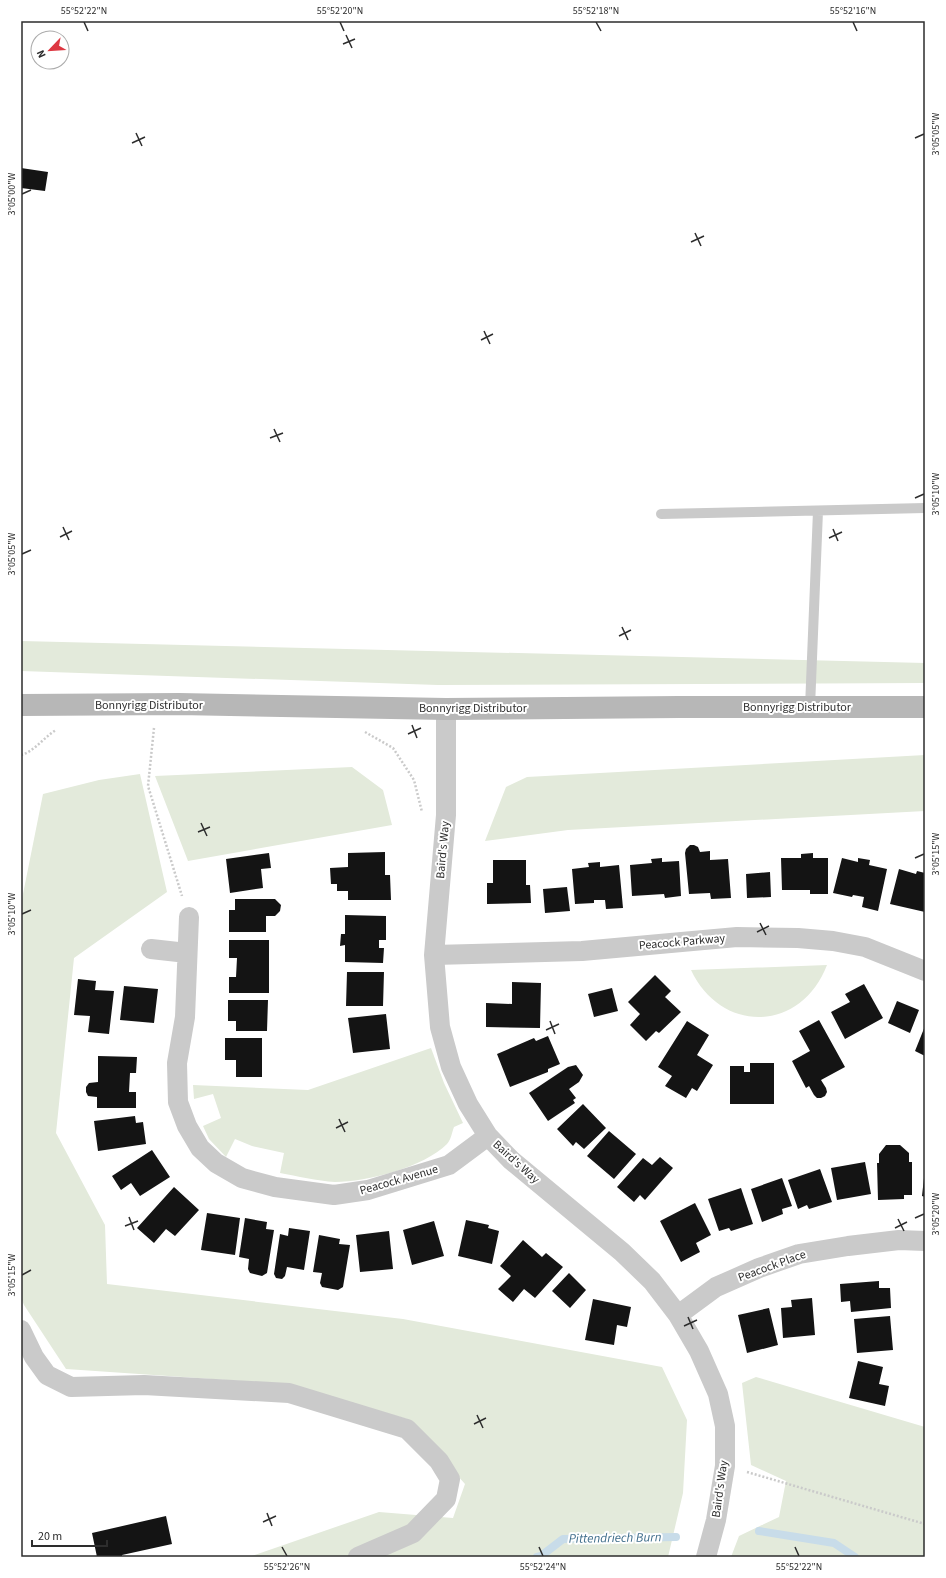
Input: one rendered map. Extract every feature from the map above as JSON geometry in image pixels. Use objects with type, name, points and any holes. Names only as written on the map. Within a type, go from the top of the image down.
[{"type":"main road","name":"Bonnyrigg Distributor","points":[[21,705],[180,704],[446,709],[925,707]]},
{"type":"street","name":"Baird's Way","points":[[446,709],[446,815],[434,955],[440,1026],[451,1067],[468,1104],[488,1136],[511,1160],[622,1252],[652,1281],[678,1315],[699,1351],[718,1394],[725,1426],[725,1466],[716,1520],[706,1557]]},
{"type":"street","name":"Peacock Avenue","points":[[189,917],[185,1017],[177,1064],[178,1102],[187,1126],[200,1148],[222,1166],[242,1178],[275,1187],[334,1195],[368,1190],[449,1165],[488,1136]]},
{"type":"street","name":"Peacock Parkway","points":[[434,955],[582,951],[737,937],[798,938],[833,941],[865,947],[925,971]]},
{"type":"street","points":[[151,950],[187,953]]},
{"type":"street","name":"Peacock Place","points":[[678,1315],[716,1288],[759,1268],[799,1254],[899,1240],[925,1241]]},
{"type":"street","points":[[21,1330],[34,1357],[47,1375],[71,1388],[144,1385],[289,1394],[407,1429],[439,1461],[450,1479],[446,1499],[413,1533],[358,1557]]},
{"type":"lane","points":[[661,514],[925,508]]},
{"type":"lane","points":[[810,707],[818,510]]},
{"type":"path","points":[[160,726],[154,726],[148,786],[189,917]]},
{"type":"path","points":[[21,755],[30,753],[46,736],[57,729]]},
{"type":"path","points":[[358,732],[366,732],[393,748],[414,780],[423,817]]},
{"type":"path","points":[[725,1466],[925,1524]]},
{"type":"green space","points":[[21,641],[925,663],[925,683],[438,685],[21,671]]},
{"type":"green space","points":[[925,755],[925,811],[568,830],[485,841],[506,787],[527,777]]},
{"type":"green space","points":[[352,767],[383,790],[392,825],[188,861],[155,776]]},
{"type":"green space","points":[[140,774],[167,892],[74,958],[56,1133],[105,1225],[107,1284],[403,1319],[662,1367],[687,1420],[683,1493],[668,1557],[249,1557],[379,1512],[453,1518],[465,1484],[407,1419],[287,1384],[66,1369],[24,1305],[21,1298],[21,904],[43,794],[99,780]]},
{"type":"green space","points":[[827,965],[815,987],[799,1003],[780,1013],[760,1017],[740,1014],[721,1006],[704,991],[691,970]]},
{"type":"green space","points":[[431,1048],[444,1083],[463,1123],[454,1127],[447,1144],[437,1152],[410,1166],[378,1176],[335,1182],[314,1180],[280,1173],[284,1153],[252,1146],[235,1139],[226,1157],[209,1139],[203,1126],[221,1118],[213,1094],[194,1099],[193,1085],[308,1090]]},
{"type":"green space","points":[[756,1377],[925,1427],[925,1557],[731,1557],[739,1536],[779,1517],[786,1481],[751,1465],[742,1383]]},
{"type":"building","points":[[21,168],[48,172],[45,191],[21,188]]},
{"type":"building","points":[[690,845],[698,847],[700,852],[710,851],[710,860],[728,859],[731,898],[711,899],[710,893],[689,894],[685,853],[686,849]]},
{"type":"building","points":[[385,852],[385,875],[390,875],[391,900],[348,900],[348,891],[337,891],[337,884],[331,884],[330,868],[348,867],[348,853]]},
{"type":"building","points":[[269,853],[271,868],[261,869],[263,888],[230,893],[226,859]]},
{"type":"building","points":[[813,853],[813,858],[828,858],[828,894],[810,894],[810,890],[782,890],[781,858],[801,858],[801,854]]},
{"type":"building","points":[[662,858],[662,862],[679,861],[681,896],[665,898],[664,894],[632,896],[630,865],[652,863],[651,859]]},
{"type":"building","points":[[842,858],[858,862],[858,858],[870,860],[869,865],[887,869],[878,911],[862,907],[864,897],[853,895],[852,897],[833,893]]},
{"type":"building","points":[[493,860],[526,860],[526,885],[530,885],[531,903],[487,904],[487,883],[493,883]]},
{"type":"building","points":[[600,862],[600,867],[619,865],[623,908],[606,909],[605,900],[594,900],[594,903],[575,904],[572,869],[589,867],[588,863]]},
{"type":"building","points":[[899,869],[916,874],[917,871],[925,873],[925,912],[890,904]]},
{"type":"building","points":[[770,872],[771,897],[747,898],[746,874]]},
{"type":"building","points":[[567,887],[570,911],[545,913],[543,889]]},
{"type":"building","points":[[235,899],[275,899],[281,905],[280,911],[275,916],[266,916],[266,932],[229,932],[229,910],[235,910]]},
{"type":"building","points":[[345,915],[386,916],[386,940],[379,940],[379,948],[384,948],[383,963],[345,962],[345,945],[340,946],[341,934],[345,934]]},
{"type":"building","points":[[229,940],[269,940],[269,993],[229,993],[229,977],[236,977],[237,958],[229,958]]},
{"type":"building","points":[[347,972],[384,972],[383,1006],[346,1006]]},
{"type":"building","points":[[655,975],[671,991],[665,997],[681,1012],[659,1033],[656,1031],[646,1041],[630,1025],[640,1014],[628,1002]]},
{"type":"building","points":[[78,979],[96,981],[95,990],[114,991],[109,1034],[88,1032],[90,1016],[74,1015]]},
{"type":"building","points":[[512,982],[541,983],[540,1028],[486,1027],[486,1003],[512,1004]]},
{"type":"building","points":[[864,984],[883,1018],[845,1039],[831,1012],[850,1002],[845,994]]},
{"type":"building","points":[[124,986],[158,989],[154,1023],[120,1020]]},
{"type":"building","points":[[612,988],[618,1011],[594,1017],[588,994]]},
{"type":"building","points":[[228,1000],[268,1000],[267,1031],[236,1031],[236,1021],[228,1021]]},
{"type":"building","points":[[897,1001],[919,1010],[910,1033],[888,1023]]},
{"type":"building","points":[[386,1014],[390,1049],[353,1053],[348,1018]]},
{"type":"building","points":[[819,1020],[845,1067],[821,1080],[827,1092],[825,1096],[817,1098],[809,1086],[806,1088],[792,1061],[810,1051],[799,1031]]},
{"type":"building","points":[[687,1021],[709,1035],[697,1055],[713,1065],[697,1091],[692,1088],[686,1098],[665,1086],[672,1076],[658,1067]]},
{"type":"building","points":[[925,1026],[925,1056],[915,1051]]},
{"type":"building","points":[[548,1036],[560,1064],[548,1069],[548,1072],[510,1087],[497,1054],[534,1038],[536,1041]]},
{"type":"building","points":[[225,1038],[262,1038],[262,1077],[236,1077],[236,1060],[225,1060]]},
{"type":"building","points":[[98,1056],[137,1057],[136,1073],[130,1073],[129,1092],[136,1092],[136,1108],[97,1108],[97,1097],[88,1096],[86,1087],[89,1083],[98,1082]]},
{"type":"building","points":[[750,1063],[774,1063],[774,1104],[730,1104],[730,1066],[744,1066],[744,1072],[750,1072]]},
{"type":"building","points":[[576,1065],[583,1075],[579,1082],[569,1089],[576,1098],[573,1100],[575,1103],[548,1121],[529,1093],[568,1067]]},
{"type":"building","points":[[583,1104],[606,1128],[584,1149],[576,1142],[573,1146],[557,1129]]},
{"type":"building","points":[[135,1116],[136,1123],[143,1122],[146,1144],[98,1151],[94,1121]]},
{"type":"building","points":[[609,1131],[636,1154],[614,1179],[587,1156]]},
{"type":"building","points":[[886,1145],[900,1145],[909,1153],[909,1162],[912,1162],[912,1195],[904,1195],[904,1199],[878,1200],[877,1163],[879,1163],[879,1154]]},
{"type":"building","points":[[152,1150],[170,1177],[140,1196],[131,1183],[121,1190],[112,1176]]},
{"type":"building","points":[[660,1157],[673,1168],[645,1200],[640,1195],[634,1202],[617,1187],[643,1158],[652,1165]]},
{"type":"building","points":[[865,1162],[871,1194],[837,1200],[831,1168]]},
{"type":"building","points":[[820,1169],[832,1202],[809,1209],[807,1205],[798,1209],[788,1180]]},
{"type":"building","points":[[782,1178],[792,1206],[782,1209],[783,1214],[762,1222],[751,1189]]},
{"type":"building","points":[[925,1178],[925,1197],[922,1196]]},
{"type":"building","points":[[174,1187],[199,1210],[175,1236],[166,1229],[154,1243],[137,1228]]},
{"type":"building","points":[[741,1188],[753,1224],[731,1231],[729,1228],[719,1231],[708,1199]]},
{"type":"building","points":[[695,1203],[711,1235],[696,1243],[700,1252],[681,1262],[660,1221]]},
{"type":"building","points":[[207,1213],[240,1218],[235,1255],[201,1250]]},
{"type":"building","points":[[245,1218],[267,1222],[266,1229],[274,1230],[267,1273],[262,1276],[250,1273],[248,1269],[249,1259],[239,1257]]},
{"type":"building","points":[[466,1220],[489,1225],[488,1228],[499,1231],[492,1264],[458,1256]]},
{"type":"building","points":[[434,1221],[444,1256],[412,1265],[403,1230]]},
{"type":"building","points":[[289,1228],[310,1231],[304,1270],[287,1267],[285,1276],[282,1279],[276,1278],[274,1274],[280,1234],[288,1236]]},
{"type":"building","points":[[389,1231],[393,1269],[360,1272],[356,1235]]},
{"type":"building","points":[[319,1235],[340,1239],[339,1244],[350,1245],[343,1287],[338,1290],[322,1287],[320,1283],[322,1273],[313,1272]]},
{"type":"building","points":[[523,1240],[542,1257],[546,1253],[563,1267],[535,1298],[524,1289],[513,1302],[498,1289],[511,1276],[500,1266]]},
{"type":"building","points":[[569,1273],[586,1290],[570,1308],[552,1291]]},
{"type":"building","points":[[879,1281],[879,1288],[890,1288],[891,1308],[851,1312],[850,1301],[841,1302],[840,1284]]},
{"type":"building","points":[[812,1298],[815,1335],[783,1338],[781,1308],[792,1307],[791,1300]]},
{"type":"building","points":[[593,1299],[631,1307],[627,1327],[617,1325],[614,1345],[585,1340]]},
{"type":"building","points":[[769,1308],[778,1345],[747,1353],[738,1315]]},
{"type":"building","points":[[890,1316],[893,1350],[857,1353],[854,1319]]},
{"type":"building","points":[[858,1361],[883,1367],[879,1384],[889,1386],[885,1406],[849,1398]]},
{"type":"building","points":[[166,1516],[172,1544],[122,1555],[122,1557],[97,1557],[92,1533]]},
{"type":"waterway","name":"Pittendriech Burn","points":[[759,1531],[834,1543],[855,1557]]},
{"type":"waterway","name":"Pittendriech Burn","points":[[537,1557],[541,1556],[563,1539],[676,1537]]}]
